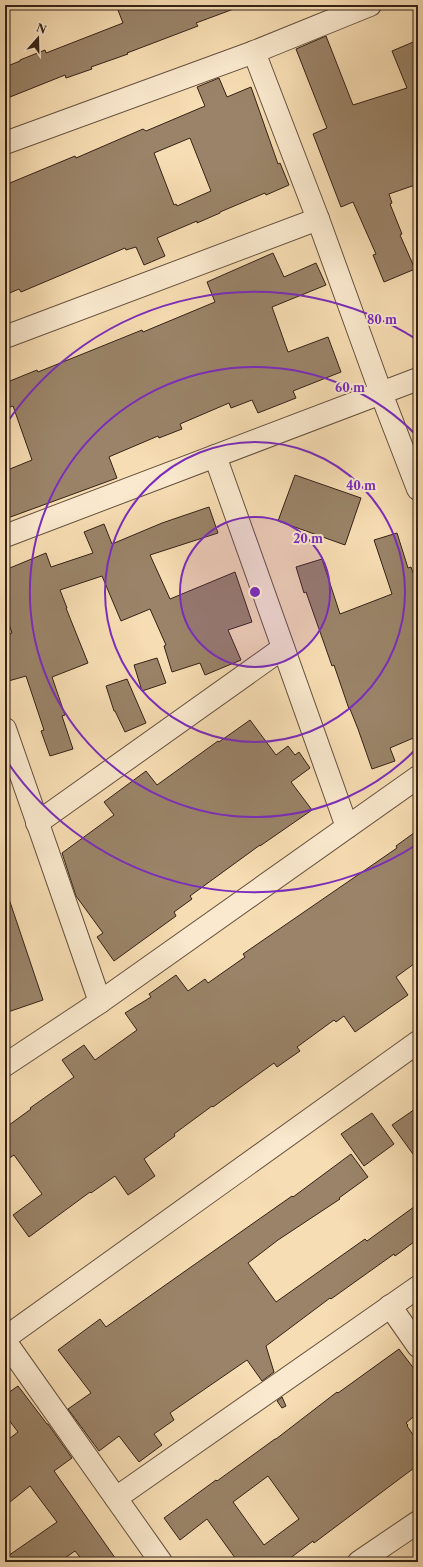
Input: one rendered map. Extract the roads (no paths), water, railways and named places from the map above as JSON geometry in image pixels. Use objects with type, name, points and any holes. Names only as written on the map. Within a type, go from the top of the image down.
[{"type":"street","points":[[5,143],[254,52],[370,5]]},
{"type":"street","points":[[254,52],[418,489]]},
{"type":"street","points":[[5,337],[318,220]]},
{"type":"street","points":[[5,536],[418,379]]},
{"type":"street","points":[[215,456],[347,827]]},
{"type":"street","points":[[38,823],[284,648]]},
{"type":"street","points":[[5,729],[100,1002]]},
{"type":"street","points":[[5,1065],[100,1002],[418,777]]},
{"type":"street","points":[[162,1562],[5,1339],[418,1042]]},
{"type":"street","points":[[116,1498],[418,1287]]},
{"type":"street","points":[[390,1306],[418,1346]]},
{"type":"street","points":[[359,1562],[418,1522]]}]
